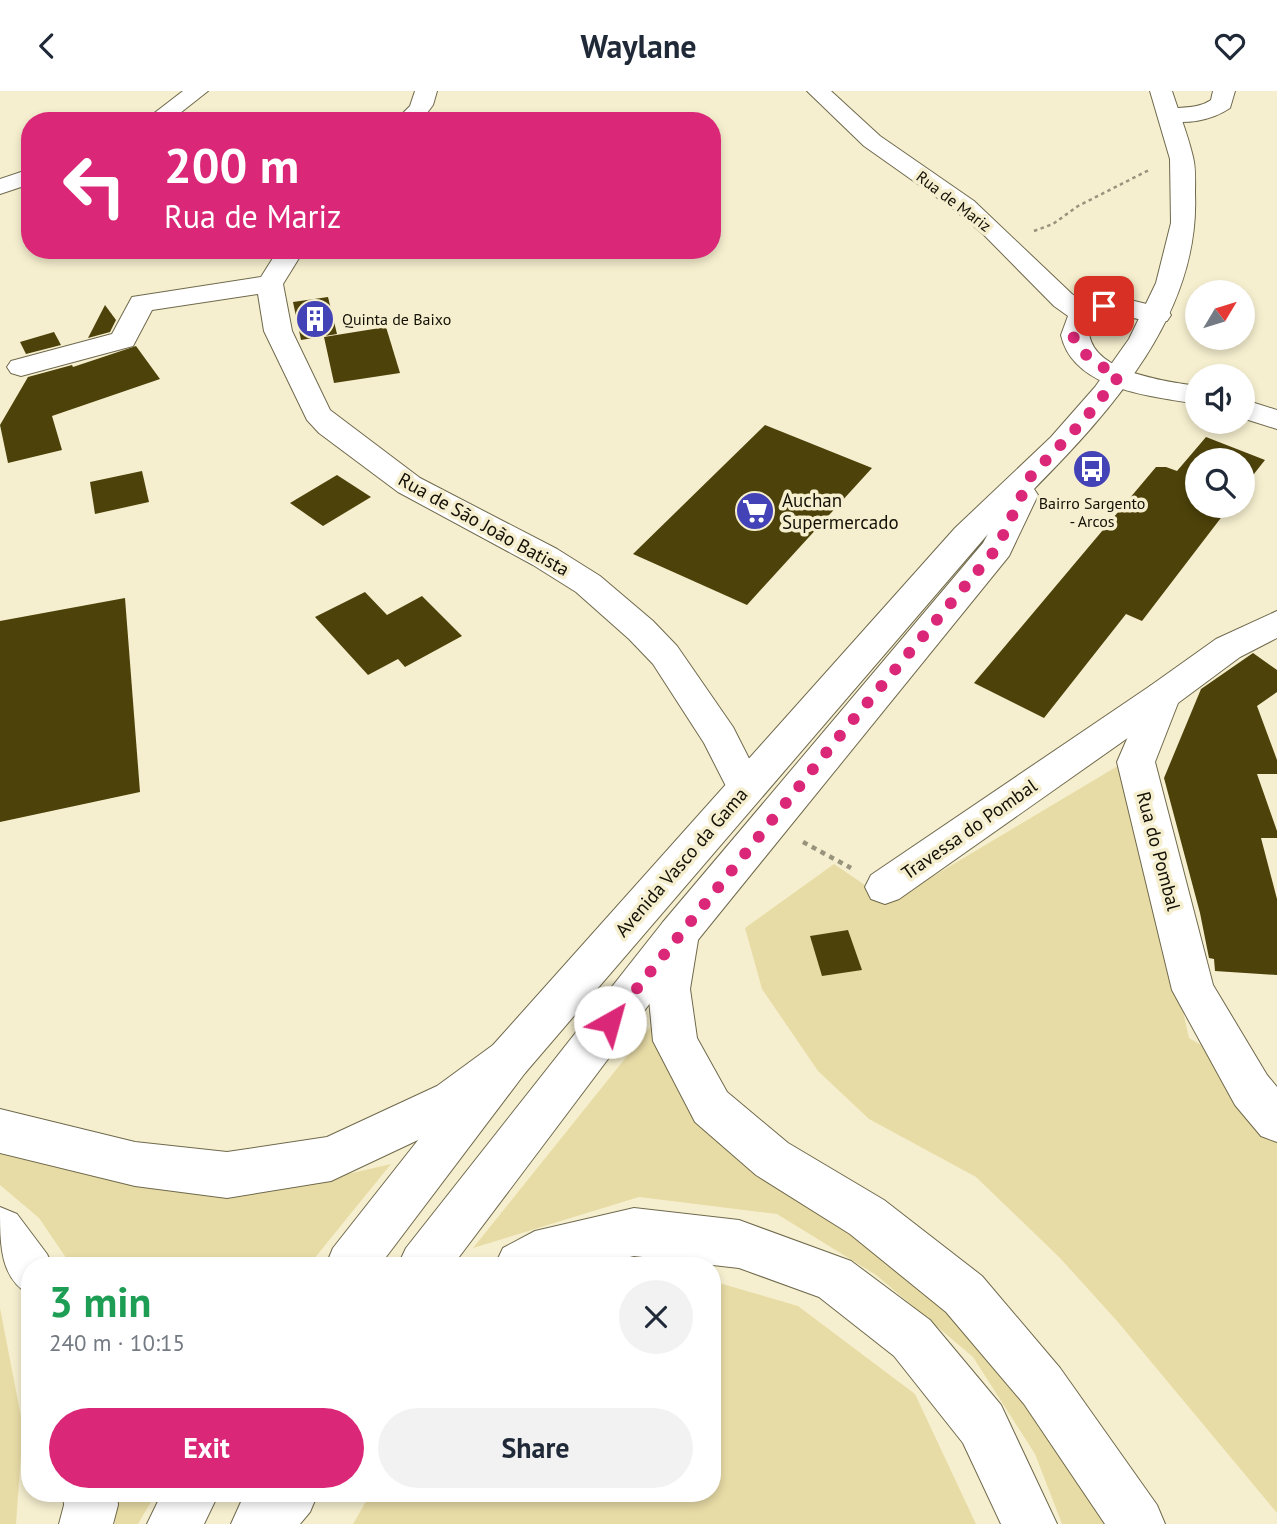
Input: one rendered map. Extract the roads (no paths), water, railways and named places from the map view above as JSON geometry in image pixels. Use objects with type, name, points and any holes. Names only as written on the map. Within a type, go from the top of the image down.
[{"type":"main road","points":[[168,112],[197,91]]},
{"type":"main road","points":[[418,112],[424,104],[426,91]]},
{"type":"main road","name":"Rua de Mariz","points":[[818,91],[872,141],[965,206],[1063,300],[1085,314]]},
{"type":"main road","name":"Avenida Vasco da Gama","points":[[355,1257],[509,1059],[966,536],[1031,476],[1084,420],[1138,349],[1157,315],[1177,266],[1185,233],[1187,188],[1184,163],[1171,115],[1161,91]]},
{"type":"main road","points":[[1171,115],[1201,115],[1211,111],[1222,103],[1224,91]]},
{"type":"main road","points":[[0,187],[21,179]]},
{"type":"main road","points":[[21,367],[123,340],[142,303],[270,284],[285,259]]},
{"type":"main road","name":"Rua de São João Batista","points":[[270,284],[278,331],[317,414],[409,485],[545,557],[588,584],[641,630],[665,655],[720,737],[745,787]]},
{"type":"main road","points":[[1157,315],[1125,306],[1104,306],[1085,314],[1074,328],[1074,340],[1091,361],[1119,376],[1185,392]]},
{"type":"main road","points":[[1138,349],[1185,380]]},
{"type":"main road","points":[[1255,412],[1277,420]]},
{"type":"main road","name":"Avenida Vasco da Gama","points":[[429,1257],[678,934],[997,548],[1031,476]]},
{"type":"main road","points":[[1163,695],[1228,648],[1277,623]]},
{"type":"main road","name":"Travessa do Pombal","points":[[886,887],[1163,695]]},
{"type":"main road","name":"Rua do Pombal","points":[[1163,695],[1136,762],[1193,990],[1251,1090],[1277,1121]]},
{"type":"main road","points":[[678,934],[669,989],[675,1041],[711,1107],[772,1159],[867,1217],[964,1294],[1042,1386],[1138,1524]]},
{"type":"main road","points":[[0,1131],[135,1164],[227,1175],[331,1159],[453,1101],[509,1059]]},
{"type":"main road","points":[[0,1231],[21,1259]]},
{"type":"main road","points":[[532,1257],[634,1232],[739,1244],[834,1278],[912,1338],[982,1424],[1030,1524]]},
{"type":"main road","points":[[86,1524],[91,1502]]},
{"type":"main road","points":[[174,1524],[187,1502]]},
{"type":"main road","points":[[258,1524],[269,1502]]},
{"type":"main road","points":[[265,1524],[283,1502]]},
{"type":"place","name":"Quinta de Baixo","points":[[315,319]]},
{"type":"place","name":"Bairro Sargento - Arcos","points":[[1092,469]]},
{"type":"place","name":"Auchan Supermercado","points":[[755,511]]}]
